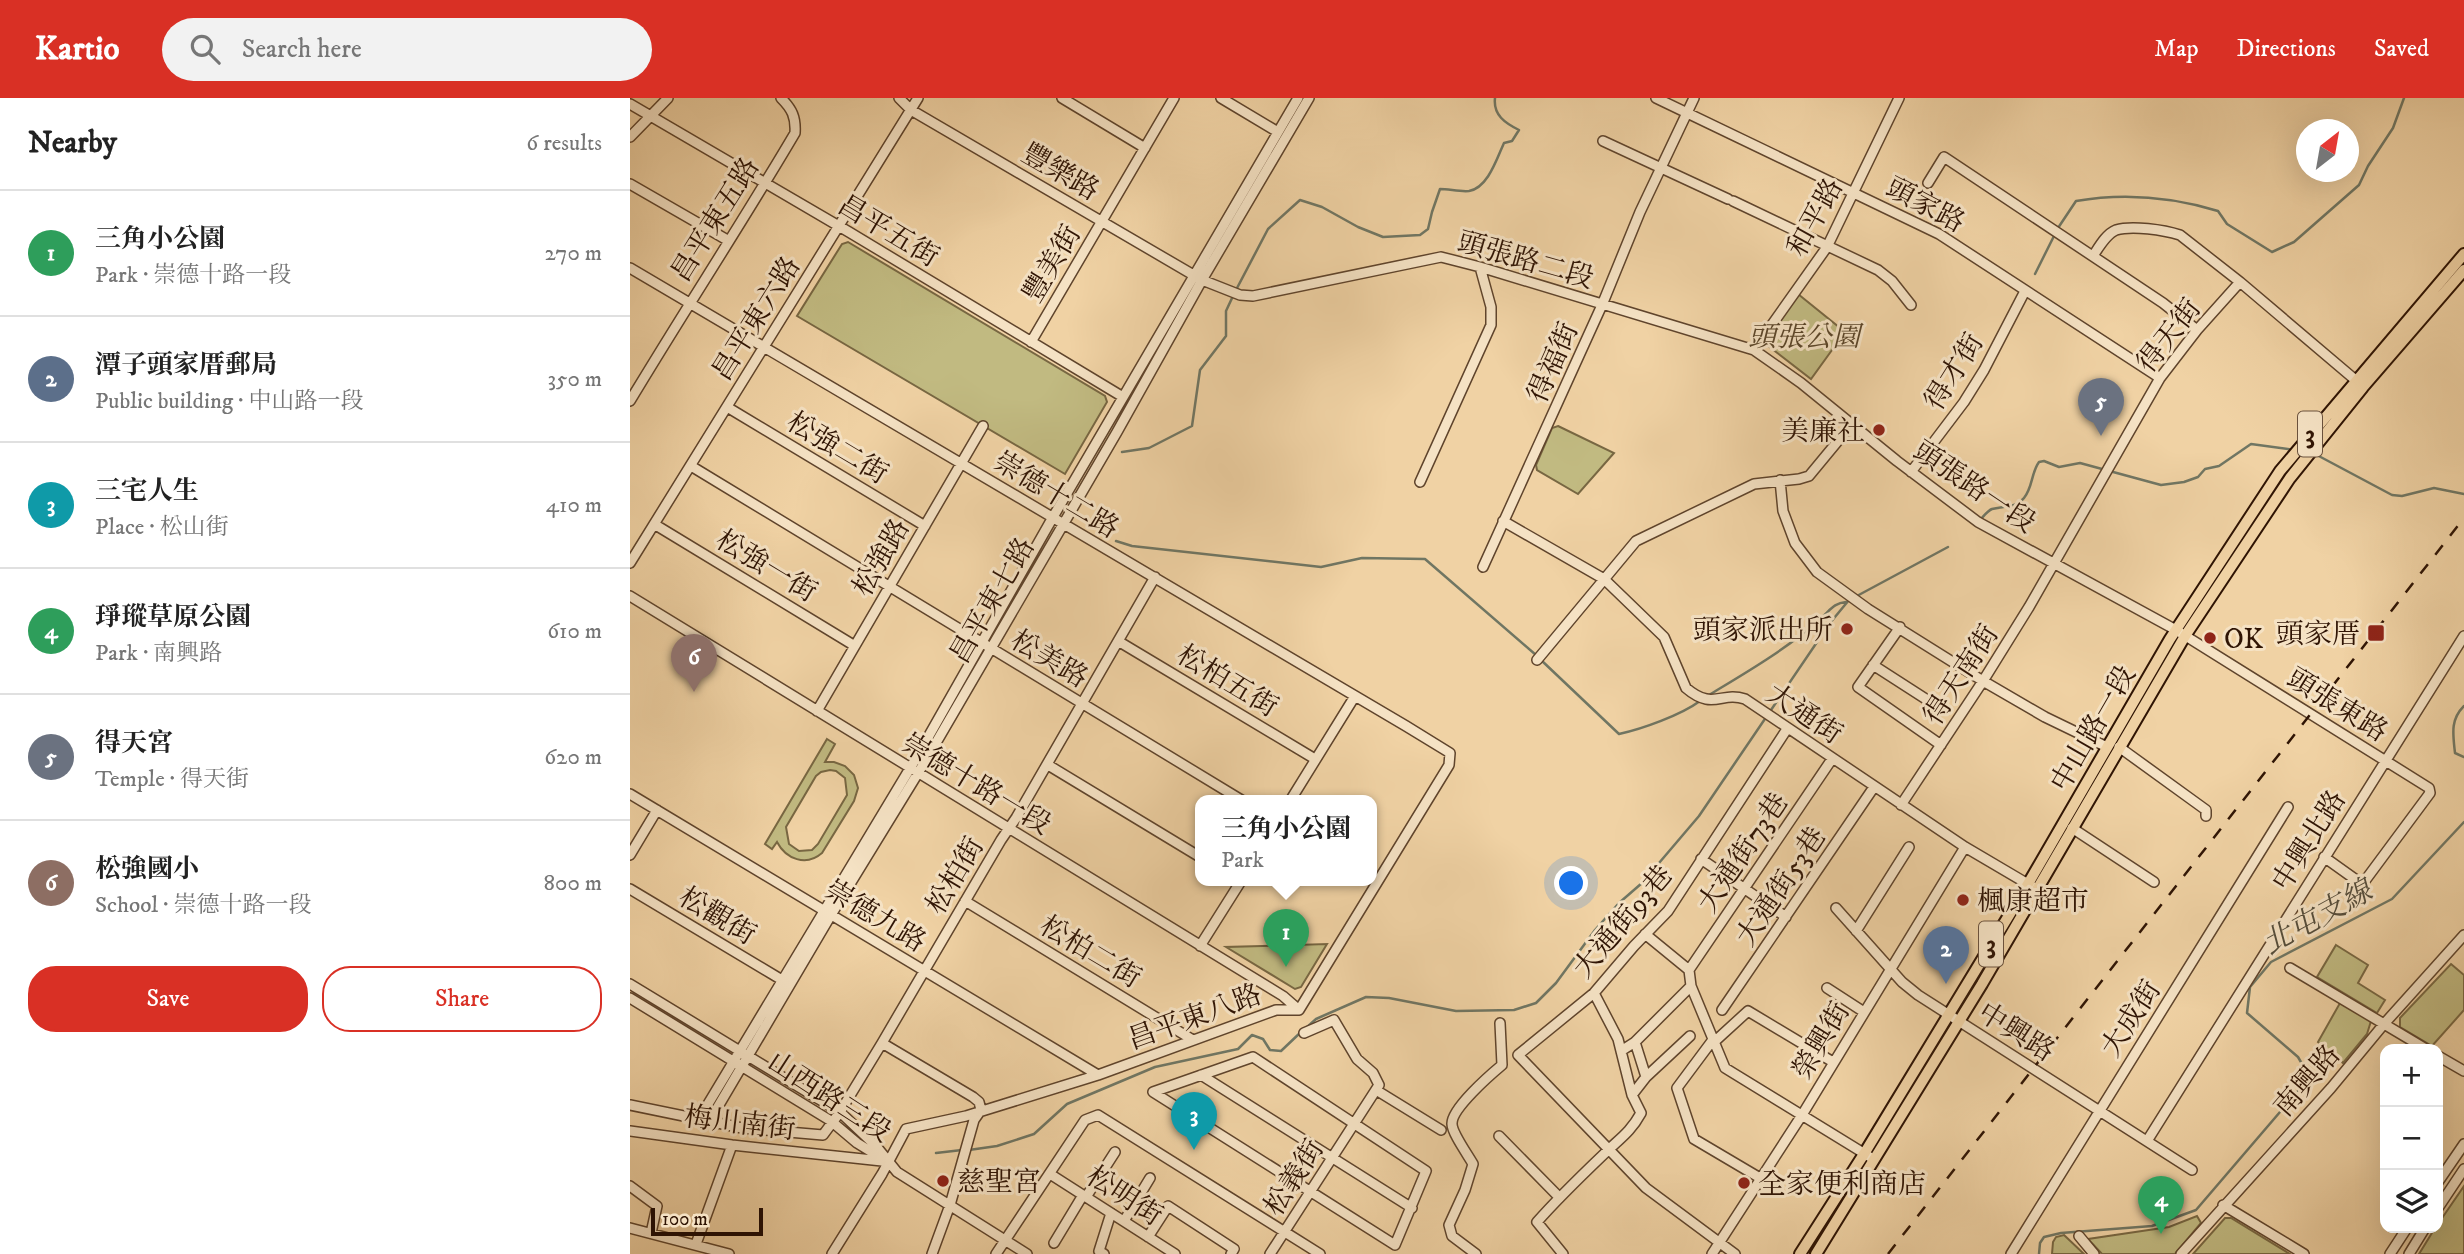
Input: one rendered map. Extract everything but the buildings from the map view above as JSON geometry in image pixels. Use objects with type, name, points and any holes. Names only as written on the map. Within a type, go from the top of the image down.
[{"type":"main road","name":"中山路一段","points":[[2359,384],[2464,254]]},
{"type":"main road","name":"中山路一段","points":[[1816,1254],[1959,1021],[2113,747],[2280,471],[2464,270]]},
{"type":"main road","name":"中山路一段","points":[[1800,1254],[1864,1154],[1947,1015],[2072,828],[2113,747]]},
{"type":"street","points":[[630,137],[668,98]]},
{"type":"street","name":"昌平東五路","points":[[630,401],[795,133],[796,120],[781,98]]},
{"type":"street","name":"豐樂路","points":[[900,98],[911,110],[1198,277]]},
{"type":"street","name":"昌平東六路","points":[[630,563],[918,98]]},
{"type":"street","points":[[1062,98],[1145,148]]},
{"type":"street","name":"豐美街","points":[[1031,342],[1174,98]]},
{"type":"street","points":[[1222,98],[1278,132]]},
{"type":"street","name":"昌平東七路","points":[[699,1119],[745,1053],[985,645],[1117,432],[1198,277],[1298,98]]},
{"type":"street","name":"昌平東七路","points":[[985,645],[1053,517],[1123,397],[1309,98]]},
{"type":"street","name":"頭家路","points":[[1656,98],[1939,234],[2160,378]]},
{"type":"street","name":"得福街","points":[[1483,567],[1694,98]]},
{"type":"street","name":"和平路","points":[[1755,350],[1827,247],[1899,98]]},
{"type":"street","name":"昌平五街","points":[[630,104],[1123,397]]},
{"type":"street","points":[[1603,141],[1878,270],[1892,281],[1911,305]]},
{"type":"street","points":[[1928,183],[1944,157],[2163,303],[2197,330]]},
{"type":"street","points":[[630,184],[729,241]]},
{"type":"street","points":[[2093,256],[2107,237],[2116,230],[2168,231],[2180,235],[2197,246],[2359,384]]},
{"type":"street","name":"頭張路二段","points":[[1198,277],[1224,290],[1253,296],[1441,257],[1755,350]]},
{"type":"street","points":[[1420,482],[1491,325],[1491,307],[1480,267]]},
{"type":"street","name":"崇德十二路","points":[[630,268],[1450,753],[1449,765]]},
{"type":"street","name":"得天街","points":[[2054,565],[2160,378],[2197,330],[2240,282]]},
{"type":"street","name":"得才街","points":[[1911,472],[1964,402],[1984,370],[2025,290]]},
{"type":"street","name":"頭張路一段","points":[[1755,350],[1785,370],[1911,472],[1978,522],[2180,633]]},
{"type":"street","name":"松強二街","points":[[727,407],[925,526]]},
{"type":"street","points":[[1536,660],[1636,541],[1754,484],[1809,476],[1852,424]]},
{"type":"street","name":"松強路","points":[[817,711],[983,426]]},
{"type":"street","name":"松美路","points":[[691,466],[1233,795]]},
{"type":"street","points":[[1780,480],[1783,511],[1796,543],[1817,572],[1983,681],[2045,717],[2113,747],[2206,810],[2206,816]]},
{"type":"street","name":"大通街","points":[[1503,521],[1604,579],[1664,637],[1686,688],[1706,700],[1738,697],[1753,704],[1965,847],[2032,887]]},
{"type":"street","name":"松強一街","points":[[654,524],[855,646]]},
{"type":"street","name":"得天南街","points":[[1901,805],[1983,681],[2054,565]]},
{"type":"street","name":"松柏街","points":[[831,1121],[840,1112],[883,1043],[1048,765],[1155,577]]},
{"type":"street","name":"崇德十路一段","points":[[630,596],[1283,996],[1299,1010]]},
{"type":"street","points":[[1900,627],[1858,687],[1941,745]]},
{"type":"street","name":"頭張東路","points":[[2180,633],[2430,790],[2364,882],[2359,882],[2323,857]]},
{"type":"street","name":"中興北路","points":[[2147,1141],[2464,636]]},
{"type":"street","name":"松柏五街","points":[[1118,641],[1315,759]]},
{"type":"street","points":[[1873,665],[1932,703]]},
{"type":"street","points":[[1294,795],[1354,696]]},
{"type":"street","name":"大通街93巷","points":[[1609,1149],[1518,1055],[1594,993],[1668,911],[1787,729]]},
{"type":"street","name":"大通街73巷","points":[[1689,970],[1832,759]]},
{"type":"street","points":[[1048,765],[1195,854]]},
{"type":"street","name":"昌平東八路","points":[[1377,883],[1449,765]]},
{"type":"street","name":"大通街53巷","points":[[1722,1010],[1874,787]]},
{"type":"street","name":"崇德九路","points":[[630,794],[1098,1075]]},
{"type":"street","name":"大成街","points":[[2011,1254],[2288,807]]},
{"type":"street","points":[[630,855],[657,810]]},
{"type":"street","points":[[2072,828],[2154,882]]},
{"type":"street","points":[[1856,930],[1909,847]]},
{"type":"street","name":"榮興街","points":[[1713,1254],[1802,1115],[1965,847]]},
{"type":"street","points":[[1701,859],[1786,918]]},
{"type":"street","points":[[1200,946],[1237,886]]},
{"type":"street","name":"昌平東八路","points":[[832,1254],[906,1129],[1098,1075],[1276,1010],[1299,1010],[1375,886]]},
{"type":"street","name":"松觀街","points":[[630,889],[782,981]]},
{"type":"street","name":"松柏二街","points":[[965,901],[1193,1040]]},
{"type":"street","name":"中興路","points":[[1836,908],[1918,995],[2192,1170]]},
{"type":"street","name":"昌平東七路","points":[[745,1053],[782,981],[827,912]]},
{"type":"street","points":[[1646,934],[1689,970],[1712,1042],[1725,1068],[1875,1160]]},
{"type":"street","name":"南興路","points":[[2180,1254],[2332,1088],[2384,1024],[2464,935]]},
{"type":"street","points":[[2290,968],[2418,1044]]},
{"type":"street","name":"山西路三段","points":[[630,984],[840,1112],[888,1161]]},
{"type":"street","points":[[1621,1051],[1635,1042],[1692,986]]},
{"type":"street","points":[[1826,989],[1864,1012]]},
{"type":"street","points":[[1563,1254],[1537,1222],[1559,1197],[1632,1130],[1641,1113],[1632,1095],[1621,1051],[1609,1020],[1594,993]]},
{"type":"street","name":"山西路三段","points":[[630,998],[831,1121],[857,1143],[888,1161]]},
{"type":"street","points":[[1760,1178],[1694,1139],[1677,1088],[1712,1042],[1748,1011],[1833,1062]]},
{"type":"street","points":[[1304,1033],[1334,1020],[1357,1059],[1373,1073],[1380,1085],[1376,1090],[1441,1130]]},
{"type":"street","points":[[1476,1254],[1452,1236],[1449,1225],[1473,1164],[1452,1127],[1453,1118],[1475,1089],[1502,1065],[1500,1023]]},
{"type":"street","points":[[1632,1095],[1646,1077],[1690,1036]]},
{"type":"street","points":[[1635,1042],[1646,1077]]},
{"type":"street","points":[[883,1043],[973,1097],[979,1102],[981,1110],[974,1120],[966,1156],[932,1254]]},
{"type":"street","points":[[1252,1057],[1355,1124],[1426,1171],[1395,1245],[1153,1092],[1252,1057]]},
{"type":"street","points":[[2443,1059],[2464,1071]]},
{"type":"street","name":"昌平東七路","points":[[709,1122],[738,1064]]},
{"type":"street","points":[[1201,1075],[1412,1208]]},
{"type":"street","name":"松義街","points":[[1270,1254],[1376,1090]]},
{"type":"street","points":[[630,1105],[742,1128],[823,1135],[831,1121]]},
{"type":"street","points":[[996,1254],[1085,1121],[1098,1115],[1320,1254]]},
{"type":"street","name":"梅川南街","points":[[630,1130],[888,1161]]},
{"type":"street","points":[[1499,1136],[1559,1197]]},
{"type":"street","points":[[696,1244],[732,1144]]},
{"type":"street","points":[[2443,1175],[2464,1144]]},
{"type":"street","points":[[1609,1149],[1646,1188],[1735,1254]]},
{"type":"street","points":[[1054,1243],[1115,1152]]},
{"type":"street","points":[[888,1161],[897,1172],[1027,1254]]},
{"type":"street","points":[[2443,1201],[2464,1170]]},
{"type":"street","name":"松明街","points":[[1050,1174],[1175,1254]]},
{"type":"street","points":[[1124,1221],[1150,1178]]},
{"type":"street","points":[[630,1186],[657,1206],[651,1233]]},
{"type":"street","points":[[2223,1205],[2304,1254]]},
{"type":"street","points":[[1148,1237],[1168,1206],[1234,1249],[1231,1254]]},
{"type":"street","points":[[1100,1253],[1111,1213]]},
{"type":"street","points":[[630,1228],[729,1254]]},
{"type":"street","points":[[2390,1254],[2404,1233]]},
{"type":"street","points":[[2409,1254],[2422,1233]]},
{"type":"street","points":[[2079,1236],[2094,1254]]},
{"type":"green space","points":[[848,242],[1105,396],[1107,402],[1065,474],[797,316],[842,244]]},
{"type":"green space","name":"頭張公園","points":[[1798,294],[1845,332],[1811,379],[1763,342]]},
{"type":"green space","points":[[1558,426],[1614,453],[1578,494],[1537,470],[1536,465],[1552,428]]},
{"type":"green space","points":[[827,739],[835,744],[825,762],[845,766],[854,775],[858,788],[854,801],[822,853],[803,860],[791,857],[777,842],[772,849],[765,844]],"holes":[[[836,771],[845,778],[847,795],[818,844],[812,850],[799,851],[789,844],[786,827],[816,776],[821,772]]]},
{"type":"green space","points":[[1327,944],[1301,987],[1295,989],[1226,947]]},
{"type":"green space","points":[[2336,945],[2368,965],[2358,983],[2385,1000],[2377,1013],[2317,977]]},
{"type":"green space","points":[[2451,964],[2464,975],[2464,1010],[2434,1044],[2429,1044],[2400,1027],[2400,1018]]},
{"type":"green space","points":[[2340,1003],[2371,1021],[2367,1034],[2343,1063],[2318,1042]]},
{"type":"green space","points":[[2464,1186],[2464,1254],[2419,1254],[2432,1233],[2443,1233],[2443,1217]]},
{"type":"green space","points":[[2197,1216],[2201,1223],[2175,1254],[2102,1254],[2088,1239],[2169,1227]]},
{"type":"green space","points":[[2225,1218],[2231,1218],[2290,1254],[2193,1254]]},
{"type":"green space","points":[[2064,1235],[2084,1254],[2052,1254],[2056,1237]]},
{"type":"waterway","points":[[1236,290],[1268,229],[1300,200],[1322,207],[1383,237],[1420,235],[1428,229],[1440,189],[1476,189],[1491,172],[1504,143],[1512,141],[1519,130],[1501,118],[1496,109],[1495,98]]},
{"type":"waterway","points":[[2058,228],[2076,201],[2129,197],[2183,202],[2218,211],[2227,224],[2272,252],[2294,242],[2359,185],[2393,128],[2404,98]]},
{"type":"waterway","points":[[2035,274],[2055,234]]},
{"type":"waterway","points":[[1122,452],[1149,448],[1192,426],[1200,370],[1226,336],[1226,311],[1233,296]]},
{"type":"waterway","points":[[1980,520],[1992,509],[2021,501],[2029,489],[2039,462],[2044,461],[2059,467],[2080,463],[2161,485],[2198,477],[2205,469],[2219,466],[2251,444],[2295,450]]},
{"type":"waterway","points":[[2315,454],[2392,495],[2402,496],[2434,488],[2464,494]]},
{"type":"waterway","points":[[1116,541],[1132,546],[1321,567],[1362,558],[1425,559],[1536,655]]},
{"type":"waterway","points":[[1855,597],[1948,547]]},
{"type":"waterway","points":[[1306,1028],[1316,1019],[1366,997],[1389,998],[1456,1011],[1514,1010],[1536,1003],[1556,983],[1595,930],[1619,903],[1642,883],[1699,816],[1830,623],[1849,600]]},
{"type":"waterway","points":[[1709,695],[1780,650],[1835,606],[1846,602]]},
{"type":"waterway","points":[[1541,660],[1619,734],[1661,721],[1700,701]]},
{"type":"waterway","name":"北屯支線","points":[[2464,706],[2456,717],[2453,733],[2455,753],[2464,757]]},
{"type":"waterway","name":"北屯支線","points":[[2039,1254],[2040,1243],[2044,1237],[2061,1233],[2152,1226],[2196,1210],[2304,1084],[2305,1069],[2298,1057],[2247,1013],[2250,987],[2271,962],[2392,899],[2464,822]]},
{"type":"waterway","points":[[969,1150],[997,1146],[1034,1134],[1067,1104],[1155,1067],[1238,1049],[1252,1035],[1263,1039],[1270,1050],[1281,1051],[1301,1032]]},
{"type":"waterway","points":[[936,1153],[962,1150]]},
{"type":"railway","points":[[1888,1254],[2464,518]]},
{"type":"place","name":"美廉社","points":[[1879,430]]},
{"type":"place","name":"得天宮","points":[[2101,436]]},
{"type":"place","name":"頭家派出所","points":[[1847,629]]},
{"type":"place","name":"頭家厝","points":[[2376,633]]},
{"type":"place","name":"OK","points":[[2210,638]]},
{"type":"place","name":"松強國小","points":[[694,692]]},
{"type":"place","name":"楓康超市","points":[[1963,900]]},
{"type":"place","name":"三角小公園","points":[[1286,967]]},
{"type":"place","name":"潭子頭家厝郵局","points":[[1946,984]]},
{"type":"place","name":"三宅人生","points":[[1194,1150]]},
{"type":"place","name":"慈聖宮","points":[[943,1181]]},
{"type":"place","name":"全家便利商店","points":[[1744,1183]]},
{"type":"place","name":"琤瑽草原公園","points":[[2161,1234]]}]
